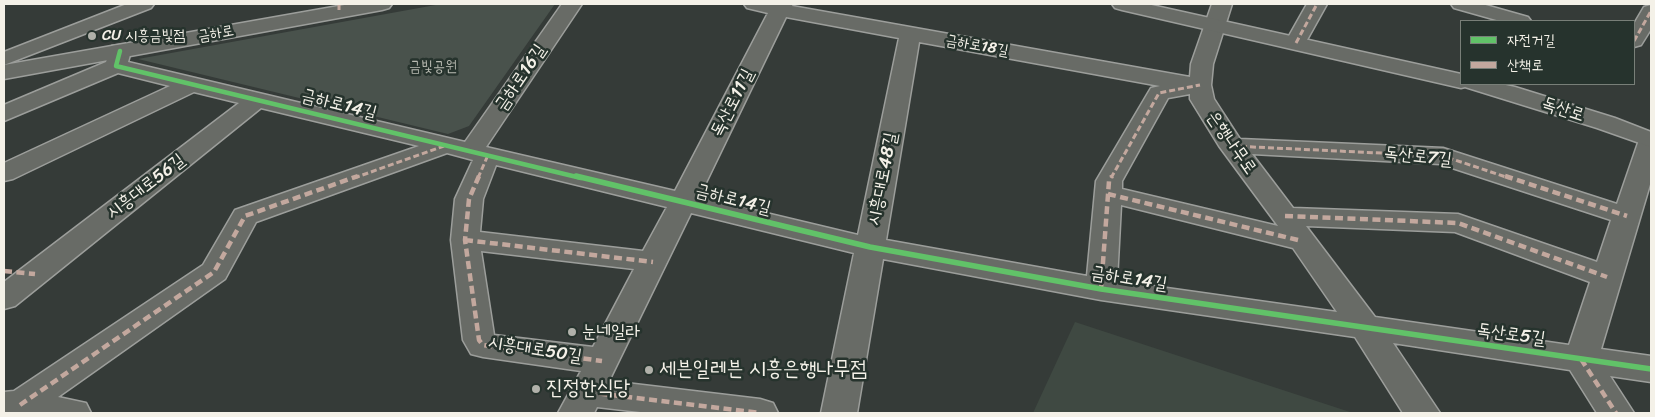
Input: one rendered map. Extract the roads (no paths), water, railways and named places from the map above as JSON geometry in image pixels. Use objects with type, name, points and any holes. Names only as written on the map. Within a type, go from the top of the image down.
[{"type":"street","points":[[4,59],[144,4]]},
{"type":"street","name":"금하로","points":[[4,72],[118,58],[339,8],[382,4]]},
{"type":"street","name":"금하로16길","points":[[468,151],[572,4]]},
{"type":"street","name":"금하로18길","points":[[754,4],[781,7],[910,34],[1200,85]]},
{"type":"street","points":[[1122,4],[1217,14],[1296,43],[1460,81]]},
{"type":"street","points":[[1296,43],[1317,4]]},
{"type":"street","points":[[1461,4],[1517,20]]},
{"type":"street","name":"독산로11길","points":[[682,202],[781,7]]},
{"type":"street","points":[[1635,39],[1651,11]]},
{"type":"street","name":"은행나무로","points":[[1217,14],[1202,64],[1200,85],[1202,99],[1208,111],[1366,329],[1422,413]]},
{"type":"street","name":"시흥대로48길","points":[[838,413],[910,34]]},
{"type":"street","points":[[1635,49],[1651,53]]},
{"type":"street","points":[[4,114],[118,58]]},
{"type":"street","name":"금하로14길","points":[[118,58],[192,84],[870,247],[1101,289],[1366,329]]},
{"type":"street","points":[[4,173],[192,84]]},
{"type":"street","points":[[1101,289],[1109,181],[1159,93],[1200,85]]},
{"type":"street","name":"독산로","points":[[1482,85],[1506,88],[1651,140]]},
{"type":"street","name":"시흥대로56길","points":[[4,298],[257,100]]},
{"type":"street","points":[[1616,413],[1581,359],[1651,140]]},
{"type":"street","name":"독산로7길","points":[[1232,146],[1444,156],[1626,216]]},
{"type":"street","points":[[12,404],[214,272],[245,216],[468,151]]},
{"type":"street","name":"시흥대로50길","points":[[468,151],[469,199],[465,240],[479,340],[483,344],[602,361]]},
{"type":"street","points":[[1108,194],[1302,241]]},
{"type":"street","name":"시흥대로50길","points":[[682,202],[582,403],[760,413]]},
{"type":"street","points":[[1285,216],[1458,223],[1607,277]]},
{"type":"street","points":[[465,240],[653,262]]},
{"type":"street","points":[[4,271],[35,274]]},
{"type":"street","name":"독산로5길","points":[[1366,329],[1651,369]]},
{"type":"street","points":[[12,404],[73,413]]},
{"type":"place","name":"CU 시흥금빛점","points":[[92,36]]},
{"type":"place","name":"눈네일라","points":[[572,332]]},
{"type":"place","name":"세븐일레븐 시흥은행나무점","points":[[649,370]]},
{"type":"place","name":"진정한식당","points":[[536,389]]},
{"type":"park label","name":"금빛공원","points":[[433,67]]}]
